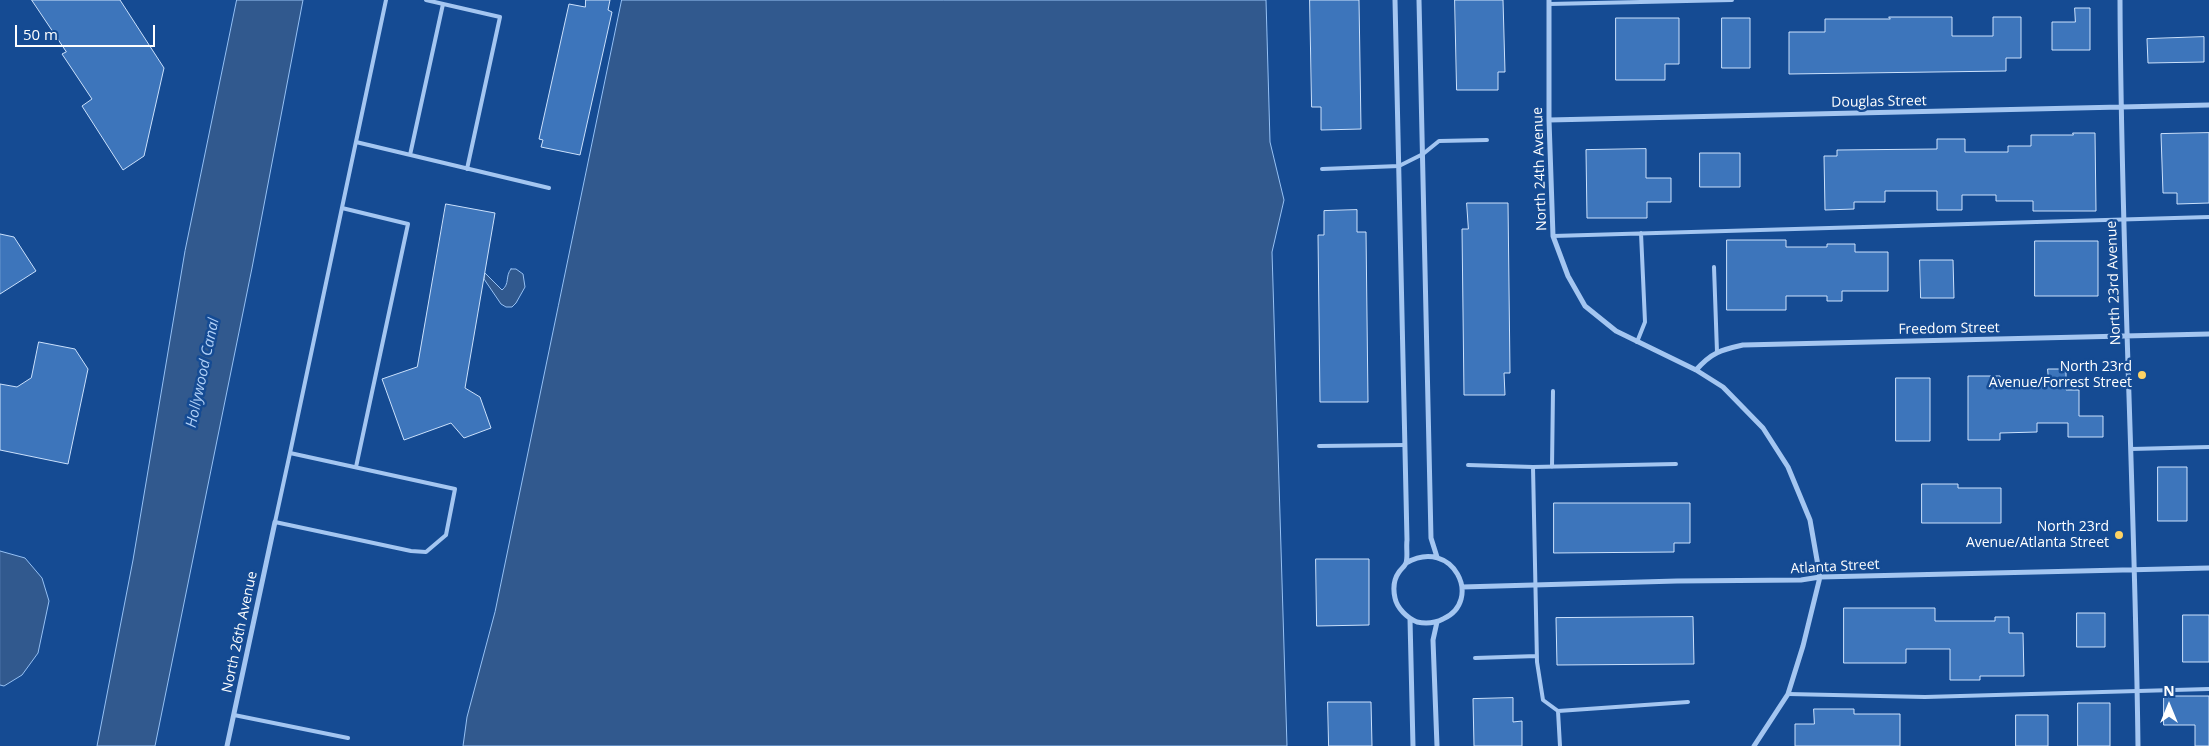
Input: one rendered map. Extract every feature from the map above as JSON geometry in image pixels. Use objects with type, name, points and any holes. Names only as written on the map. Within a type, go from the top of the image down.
[{"type":"street","points":[[1395,0],[1406,563]]},
{"type":"street","points":[[1419,0],[1431,538],[1437,557]]},
{"type":"street","name":"North 23rd Avenue","points":[[2120,0],[2120,108],[2135,571],[2138,746]]},
{"type":"street","name":"North 24th Avenue","points":[[1549,2],[1549,120],[1553,236],[1568,276],[1585,306],[1616,331],[1696,370],[1723,388],[1763,428],[1788,467],[1810,520],[1820,577],[1803,646],[1788,694],[1754,746]]},
{"type":"street","name":"Douglas Street","points":[[1549,120],[2209,105]]},
{"type":"street","name":"Freedom Street","points":[[1696,370],[1717,352],[1743,345],[2209,334]]},
{"type":"street","name":"North 26th Avenue","points":[[227,746],[275,522]]},
{"type":"street","points":[[1426,556],[1437,557],[1447,561],[1455,568],[1460,577],[1461,599],[1456,610],[1448,618],[1428,623],[1410,619],[1401,610],[1395,599],[1394,586],[1398,574],[1406,563],[1416,558],[1426,556]]},
{"type":"street","name":"Atlanta Street","points":[[1462,588],[2209,568]]},
{"type":"street","points":[[1410,619],[1413,746]]},
{"type":"street","points":[[1437,622],[1434,640],[1437,746]]},
{"type":"lane","points":[[290,453],[455,489],[446,535],[426,552],[411,551],[275,522],[386,0]]},
{"type":"lane","points":[[426,0],[500,17],[467,169]]},
{"type":"lane","points":[[1549,2],[1732,0]]},
{"type":"lane","points":[[410,155],[442,4]]},
{"type":"lane","points":[[1322,169],[1399,166],[1423,154],[1439,141],[1487,140]]},
{"type":"lane","points":[[356,142],[549,188]]},
{"type":"lane","points":[[342,208],[408,224],[356,467]]},
{"type":"lane","points":[[1553,236],[2209,217]]},
{"type":"lane","points":[[1637,342],[1645,322],[1641,233]]},
{"type":"lane","points":[[1714,266],[1717,352]]},
{"type":"lane","points":[[1552,391],[1552,467]]},
{"type":"lane","points":[[1319,446],[1405,444]]},
{"type":"lane","points":[[2131,449],[2209,447]]},
{"type":"lane","points":[[1468,465],[1533,468],[1676,464]]},
{"type":"lane","points":[[1533,468],[1537,656],[1543,700],[1558,711],[1688,702]]},
{"type":"lane","points":[[1475,658],[1537,656]]},
{"type":"lane","points":[[1788,694],[1925,697],[2209,689]]},
{"type":"lane","points":[[1558,711],[1560,746]]},
{"type":"lane","points":[[234,716],[348,738]]},
{"type":"water","name":"Hollywood Canal","points":[[237,0],[303,0],[252,268],[155,746],[97,746],[133,560],[185,251]]},
{"type":"water","points":[[622,0],[1266,0],[1270,142],[1284,200],[1272,252],[1287,746],[463,746],[467,717],[495,612]]},
{"type":"water","points":[[511,269],[516,269],[523,274],[525,287],[516,303],[512,307],[506,307],[501,304],[484,279],[485,273],[502,290],[506,285]]},
{"type":"water","points":[[0,551],[25,558],[42,578],[49,601],[38,653],[22,675],[4,686],[0,685]]},
{"type":"building","points":[[32,0],[120,0],[164,68],[144,156],[123,170],[82,106],[92,99],[62,54],[66,52]]},
{"type":"building","points":[[586,0],[610,0],[608,10],[612,12],[580,155],[541,147],[543,140],[539,139],[569,4],[585,7]]},
{"type":"building","points":[[1310,0],[1359,0],[1361,129],[1321,130],[1321,107],[1312,107]]},
{"type":"building","points":[[1455,0],[1503,0],[1505,72],[1498,72],[1498,90],[1457,90]]},
{"type":"building","points":[[2075,8],[2090,8],[2090,50],[2052,50],[2052,22],[2075,22]]},
{"type":"building","points":[[1889,17],[1952,17],[1952,36],[1993,36],[1993,17],[2021,17],[2021,58],[2006,58],[2006,71],[1789,74],[1789,32],[1825,32],[1825,19],[1890,19]]},
{"type":"building","points":[[1616,18],[1679,18],[1679,64],[1665,64],[1665,80],[1616,80]]},
{"type":"building","points":[[1722,18],[1750,18],[1750,68],[1722,68]]},
{"type":"building","points":[[2204,37],[2204,62],[2148,63],[2147,39]]},
{"type":"building","points":[[2073,133],[2095,133],[2096,211],[2033,211],[2033,201],[1996,201],[1996,195],[1962,195],[1962,210],[1937,210],[1937,191],[1885,191],[1885,202],[1854,202],[1854,209],[1825,210],[1824,156],[1837,156],[1837,150],[1937,149],[1937,139],[1965,139],[1965,152],[2008,152],[2008,146],[2031,146],[2031,135],[2073,135]]},
{"type":"building","points":[[2209,133],[2209,203],[2177,204],[2177,193],[2163,193],[2161,134]]},
{"type":"building","points":[[1646,149],[1646,178],[1671,178],[1671,202],[1647,202],[1647,218],[1587,218],[1586,150]]},
{"type":"building","points":[[1700,153],[1740,153],[1740,187],[1700,187]]},
{"type":"building","points":[[1467,203],[1508,203],[1510,373],[1504,373],[1505,395],[1464,395],[1462,229],[1468,229]]},
{"type":"building","points":[[446,204],[495,213],[465,388],[480,397],[491,428],[464,438],[451,423],[404,440],[382,379],[417,367]]},
{"type":"building","points":[[1357,210],[1357,232],[1366,232],[1368,402],[1320,402],[1318,235],[1324,235],[1324,211]]},
{"type":"building","points":[[0,234],[14,237],[36,271],[0,294]]},
{"type":"building","points":[[1727,240],[1786,240],[1786,247],[1827,247],[1827,244],[1855,244],[1855,252],[1888,252],[1888,291],[1842,291],[1842,301],[1827,301],[1827,296],[1786,296],[1786,310],[1727,310]]},
{"type":"building","points":[[2035,241],[2098,241],[2098,296],[2035,296]]},
{"type":"building","points":[[1920,260],[1953,260],[1954,298],[1921,298]]},
{"type":"building","points":[[39,342],[75,349],[88,369],[68,464],[0,450],[0,384],[17,387],[31,378]]},
{"type":"building","points":[[2048,369],[2066,369],[2066,390],[2079,390],[2079,416],[2103,416],[2103,437],[2068,437],[2068,423],[2037,423],[2037,432],[2000,433],[2000,440],[1968,440],[1968,376],[2000,376],[2000,380],[2048,379]]},
{"type":"building","points":[[1896,378],[1930,378],[1930,441],[1896,441]]},
{"type":"building","points":[[2158,467],[2187,467],[2187,521],[2158,521]]},
{"type":"building","points":[[1922,484],[1958,484],[1958,488],[2001,488],[2001,523],[1922,523]]},
{"type":"building","points":[[1554,503],[1690,503],[1690,543],[1674,543],[1674,552],[1554,553]]},
{"type":"building","points":[[1316,559],[1369,559],[1369,625],[1317,626]]},
{"type":"building","points":[[1844,608],[1935,608],[1935,621],[1995,621],[1995,617],[2009,617],[2009,633],[2023,633],[2024,676],[1980,676],[1980,680],[1950,680],[1950,649],[1906,649],[1906,663],[1844,663]]},
{"type":"building","points":[[2077,613],[2105,613],[2105,647],[2077,647]]},
{"type":"building","points":[[2183,615],[2209,615],[2209,662],[2183,662]]},
{"type":"building","points":[[1693,617],[1694,664],[1557,665],[1556,618]]},
{"type":"building","points":[[2164,696],[2209,696],[2209,746],[2195,746],[2195,725],[2164,725]]},
{"type":"building","points":[[1513,698],[1513,722],[1522,721],[1522,746],[1474,746],[1473,699]]},
{"type":"building","points":[[1328,702],[1371,702],[1372,746],[1329,746]]},
{"type":"building","points":[[2078,703],[2110,703],[2110,746],[2078,746]]},
{"type":"building","points":[[1814,709],[1854,709],[1854,714],[1900,714],[1900,746],[1795,746],[1795,724],[1814,724]]},
{"type":"building","points":[[2016,715],[2048,715],[2048,746],[2016,746]]},
{"type":"place","name":"North 23rd Avenue/Forrest Street","points":[[2142,375]]},
{"type":"place","name":"North 23rd Avenue/Atlanta Street","points":[[2119,535]]}]
